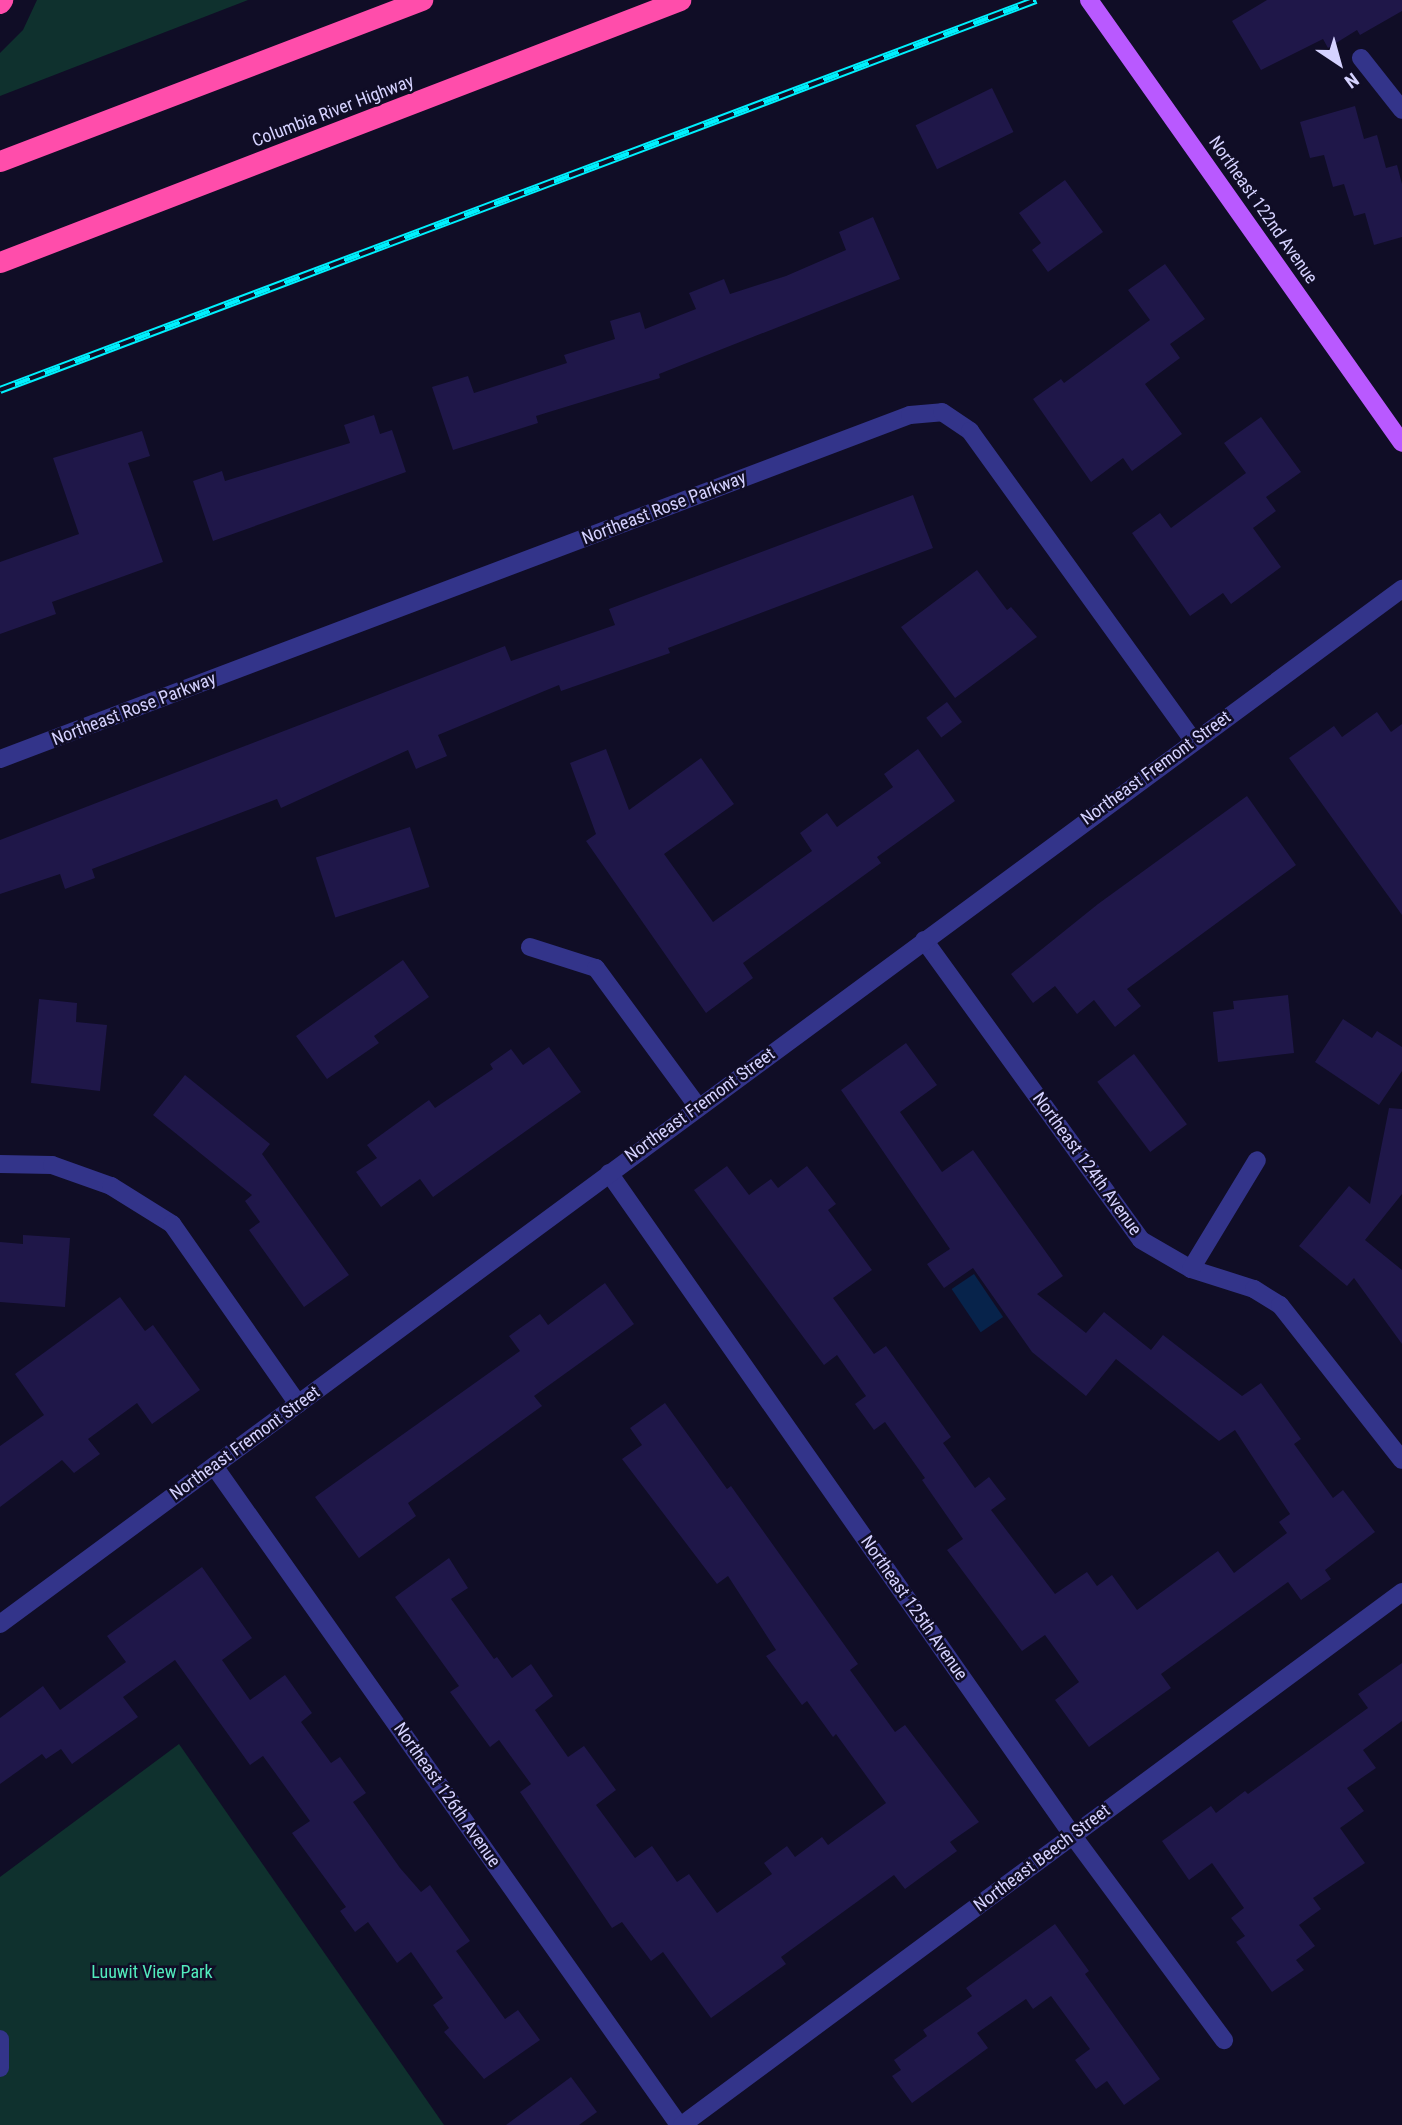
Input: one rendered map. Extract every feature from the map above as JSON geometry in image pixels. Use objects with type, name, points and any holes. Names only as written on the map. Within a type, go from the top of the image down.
[{"type":"highway","points":[[0,161],[422,0]]},
{"type":"highway","name":"Columbia River Highway","points":[[0,262],[680,0]]},
{"type":"main road","name":"Northeast 122nd Avenue","points":[[1089,0],[1402,443]]},
{"type":"street","points":[[1361,58],[1402,110]]},
{"type":"street","name":"Northeast Rose Parkway","points":[[0,759],[910,415],[942,412],[970,431],[1194,740]]},
{"type":"street","name":"Northeast Fremont Street","points":[[0,1624],[1402,589]]},
{"type":"street","name":"Northeast 124th Avenue","points":[[924,940],[1121,1216],[1142,1240],[1191,1269],[1254,1289],[1280,1305],[1402,1460]]},
{"type":"street","points":[[530,947],[596,968],[698,1107]]},
{"type":"street","points":[[1191,1269],[1257,1160]]},
{"type":"street","points":[[0,1164],[52,1165],[111,1186],[172,1223],[298,1404]]},
{"type":"street","name":"Northeast 125th Avenue","points":[[609,1173],[1073,1836],[1224,2040]]},
{"type":"street","name":"Northeast 126th Avenue","points":[[214,1466],[681,2125]]},
{"type":"street","name":"Northeast Beech Street","points":[[681,2125],[1402,1592]]},
{"type":"street","points":[[0,2039],[0,2068]]},
{"type":"green space","points":[[37,0],[248,0],[0,96],[0,53],[23,30]]},
{"type":"green space","name":"Luuwit View Park","points":[[179,1744],[444,2125],[0,2125],[0,1877]]},
{"type":"water","points":[[974,1274],[1003,1317],[981,1332],[952,1289]]},
{"type":"building","points":[[1267,0],[1402,0],[1402,11],[1360,35],[1357,30],[1328,48],[1323,39],[1261,70],[1232,21]]},
{"type":"building","points":[[992,88],[1013,132],[937,169],[916,125]]},
{"type":"building","points":[[1355,106],[1364,139],[1377,135],[1386,168],[1397,165],[1402,184],[1402,237],[1374,245],[1365,213],[1354,216],[1344,184],[1333,187],[1324,155],[1310,158],[1300,122]]},
{"type":"building","points":[[1065,180],[1103,232],[1048,272],[1032,250],[1041,243],[1019,213]]},
{"type":"building","points":[[873,217],[900,279],[659,374],[660,378],[536,416],[538,423],[453,450],[432,387],[468,376],[474,393],[567,363],[564,355],[615,339],[610,321],[640,312],[645,329],[696,309],[689,293],[724,279],[730,294],[786,276],[846,250],[839,232]]},
{"type":"building","points":[[1165,264],[1205,319],[1170,344],[1180,358],[1145,384],[1182,434],[1132,471],[1123,458],[1091,482],[1033,399],[1061,379],[1064,383],[1150,320],[1128,290]]},
{"type":"building","points":[[374,415],[380,434],[392,430],[406,472],[213,541],[193,481],[222,471],[225,481],[350,443],[344,425]]},
{"type":"building","points":[[1261,417],[1301,472],[1266,497],[1276,511],[1253,528],[1281,567],[1231,604],[1223,593],[1190,616],[1132,533],[1160,513],[1171,528],[1246,473],[1224,443]]},
{"type":"building","points":[[142,431],[150,456],[128,463],[163,562],[52,602],[56,614],[0,634],[0,562],[79,534],[53,458]]},
{"type":"building","points":[[913,495],[933,548],[668,648],[670,653],[561,691],[559,685],[438,735],[447,756],[416,769],[408,750],[281,808],[277,799],[92,869],[95,878],[65,889],[60,874],[0,894],[0,840],[505,646],[511,661],[615,625],[609,609]]},
{"type":"building","points":[[977,570],[1007,610],[1011,607],[1037,637],[955,698],[901,627]]},
{"type":"building","points":[[947,702],[962,722],[941,738],[926,718]]},
{"type":"building","points":[[1377,712],[1391,732],[1402,724],[1402,915],[1289,758],[1334,726],[1342,737]]},
{"type":"building","points":[[606,749],[629,810],[701,758],[734,804],[664,854],[713,922],[812,851],[800,833],[827,813],[837,827],[893,787],[884,774],[918,749],[955,801],[877,857],[881,863],[743,963],[753,978],[706,1013],[586,841],[596,834],[570,763]]},
{"type":"building","points":[[1247,796],[1296,865],[1127,989],[1141,1006],[1115,1027],[1094,1000],[1077,1014],[1055,986],[1033,1003],[1011,974],[1098,904]]},
{"type":"building","points":[[410,827],[429,887],[335,918],[316,858]]},
{"type":"building","points":[[403,960],[429,997],[374,1036],[379,1043],[327,1079],[296,1036]]},
{"type":"building","points":[[1288,995],[1294,1053],[1218,1062],[1213,1012],[1234,1009],[1233,1001]]},
{"type":"building","points":[[39,999],[77,1003],[76,1022],[107,1025],[100,1091],[31,1083]]},
{"type":"building","points":[[1343,1019],[1372,1038],[1377,1031],[1402,1047],[1402,1071],[1379,1105],[1315,1062]]},
{"type":"building","points":[[906,1043],[937,1085],[900,1112],[942,1172],[973,1150],[1063,1276],[1037,1294],[1086,1333],[1104,1312],[1151,1350],[1163,1335],[1242,1396],[1261,1383],[1301,1439],[1294,1444],[1333,1498],[1343,1490],[1375,1532],[1325,1570],[1331,1579],[1301,1600],[1288,1582],[1161,1674],[1171,1688],[1089,1747],[1055,1700],[1079,1682],[1045,1635],[1022,1651],[947,1550],[963,1539],[922,1480],[925,1478],[885,1422],[874,1430],[855,1404],[866,1396],[837,1355],[824,1365],[694,1190],[727,1166],[749,1195],[771,1179],[778,1188],[807,1166],[836,1204],[828,1210],[872,1270],[833,1298],[874,1354],[886,1346],[951,1437],[943,1443],[975,1488],[989,1477],[1006,1499],[991,1510],[1055,1594],[1087,1572],[1097,1586],[1112,1575],[1137,1610],[1218,1551],[1234,1573],[1287,1533],[1279,1522],[1290,1514],[1235,1430],[1219,1441],[1116,1359],[1086,1396],[1032,1352],[973,1268],[944,1288],[927,1264],[950,1249],[841,1090]]},
{"type":"building","points":[[549,1047],[581,1092],[433,1197],[420,1179],[381,1207],[356,1172],[377,1158],[367,1145],[429,1100],[435,1108],[493,1069],[490,1064],[511,1049],[523,1065]]},
{"type":"building","points":[[1134,1054],[1187,1124],[1150,1152],[1097,1082]]},
{"type":"building","points":[[185,1075],[270,1144],[262,1154],[349,1275],[304,1307],[249,1230],[260,1222],[245,1201],[252,1195],[153,1115]]},
{"type":"building","points":[[1389,1108],[1402,1109],[1402,1194],[1365,1240],[1402,1270],[1402,1344],[1354,1278],[1347,1286],[1299,1246],[1349,1186],[1370,1204]]},
{"type":"building","points":[[23,1235],[70,1238],[65,1307],[0,1302],[0,1242],[23,1244]]},
{"type":"building","points":[[605,1283],[634,1324],[534,1396],[542,1406],[408,1503],[416,1516],[359,1558],[315,1497],[520,1351],[509,1336],[540,1314],[548,1325]]},
{"type":"building","points":[[120,1297],[145,1331],[153,1325],[200,1390],[152,1424],[137,1403],[88,1439],[100,1454],[74,1473],[62,1460],[0,1507],[0,1446],[44,1415],[15,1374]]},
{"type":"building","points":[[665,1403],[727,1489],[731,1486],[858,1664],[850,1670],[895,1732],[905,1725],[979,1822],[950,1842],[957,1851],[905,1889],[894,1875],[781,1957],[786,1964],[711,2018],[663,1952],[651,1961],[622,1922],[612,1928],[520,1792],[531,1784],[499,1740],[490,1747],[450,1692],[459,1686],[395,1597],[449,1558],[468,1588],[451,1599],[494,1659],[497,1657],[512,1678],[531,1664],[553,1696],[535,1710],[568,1757],[584,1746],[616,1790],[596,1805],[635,1858],[652,1846],[677,1882],[689,1874],[717,1913],[772,1874],[764,1863],[787,1846],[795,1857],[822,1837],[828,1845],[886,1803],[836,1734],[833,1737],[807,1701],[802,1705],[766,1656],[776,1650],[728,1576],[717,1584],[622,1459],[642,1445],[630,1428]]},
{"type":"building","points":[[202,1567],[252,1638],[222,1660],[250,1700],[285,1675],[312,1713],[301,1722],[331,1763],[340,1757],[366,1793],[353,1802],[400,1868],[421,1892],[430,1885],[470,1941],[456,1951],[505,2019],[518,2010],[540,2040],[484,2079],[444,2032],[449,2028],[433,2005],[443,1998],[411,1952],[397,1963],[368,1922],[355,1932],[340,1911],[346,1907],[292,1833],[310,1821],[263,1756],[250,1765],[175,1660],[123,1697],[138,1717],[72,1764],[61,1749],[46,1759],[42,1754],[0,1784],[0,1718],[43,1686],[60,1710],[126,1662],[107,1636]]},
{"type":"building","points":[[1402,1663],[1402,1721],[1363,1750],[1376,1768],[1347,1788],[1364,1811],[1340,1828],[1365,1863],[1313,1898],[1321,1909],[1299,1925],[1315,1946],[1296,1960],[1304,1970],[1272,1992],[1236,1942],[1245,1936],[1231,1918],[1244,1908],[1212,1863],[1189,1880],[1162,1841],[1211,1806],[1216,1813],[1245,1791],[1248,1794],[1368,1708],[1358,1694]]},
{"type":"building","points":[[1055,1924],[1089,1971],[1085,1974],[1160,2079],[1124,2105],[1107,2081],[1096,2089],[1075,2060],[1090,2049],[1051,1996],[1033,2009],[1026,1999],[977,2033],[988,2048],[912,2103],[892,2076],[901,2070],[894,2060],[927,2036],[923,2030],[972,1996],[966,1988]]},
{"type":"building","points":[[571,2077],[597,2112],[579,2125],[506,2125]]},
{"type":"railway","points":[[0,390],[1036,0]]}]
